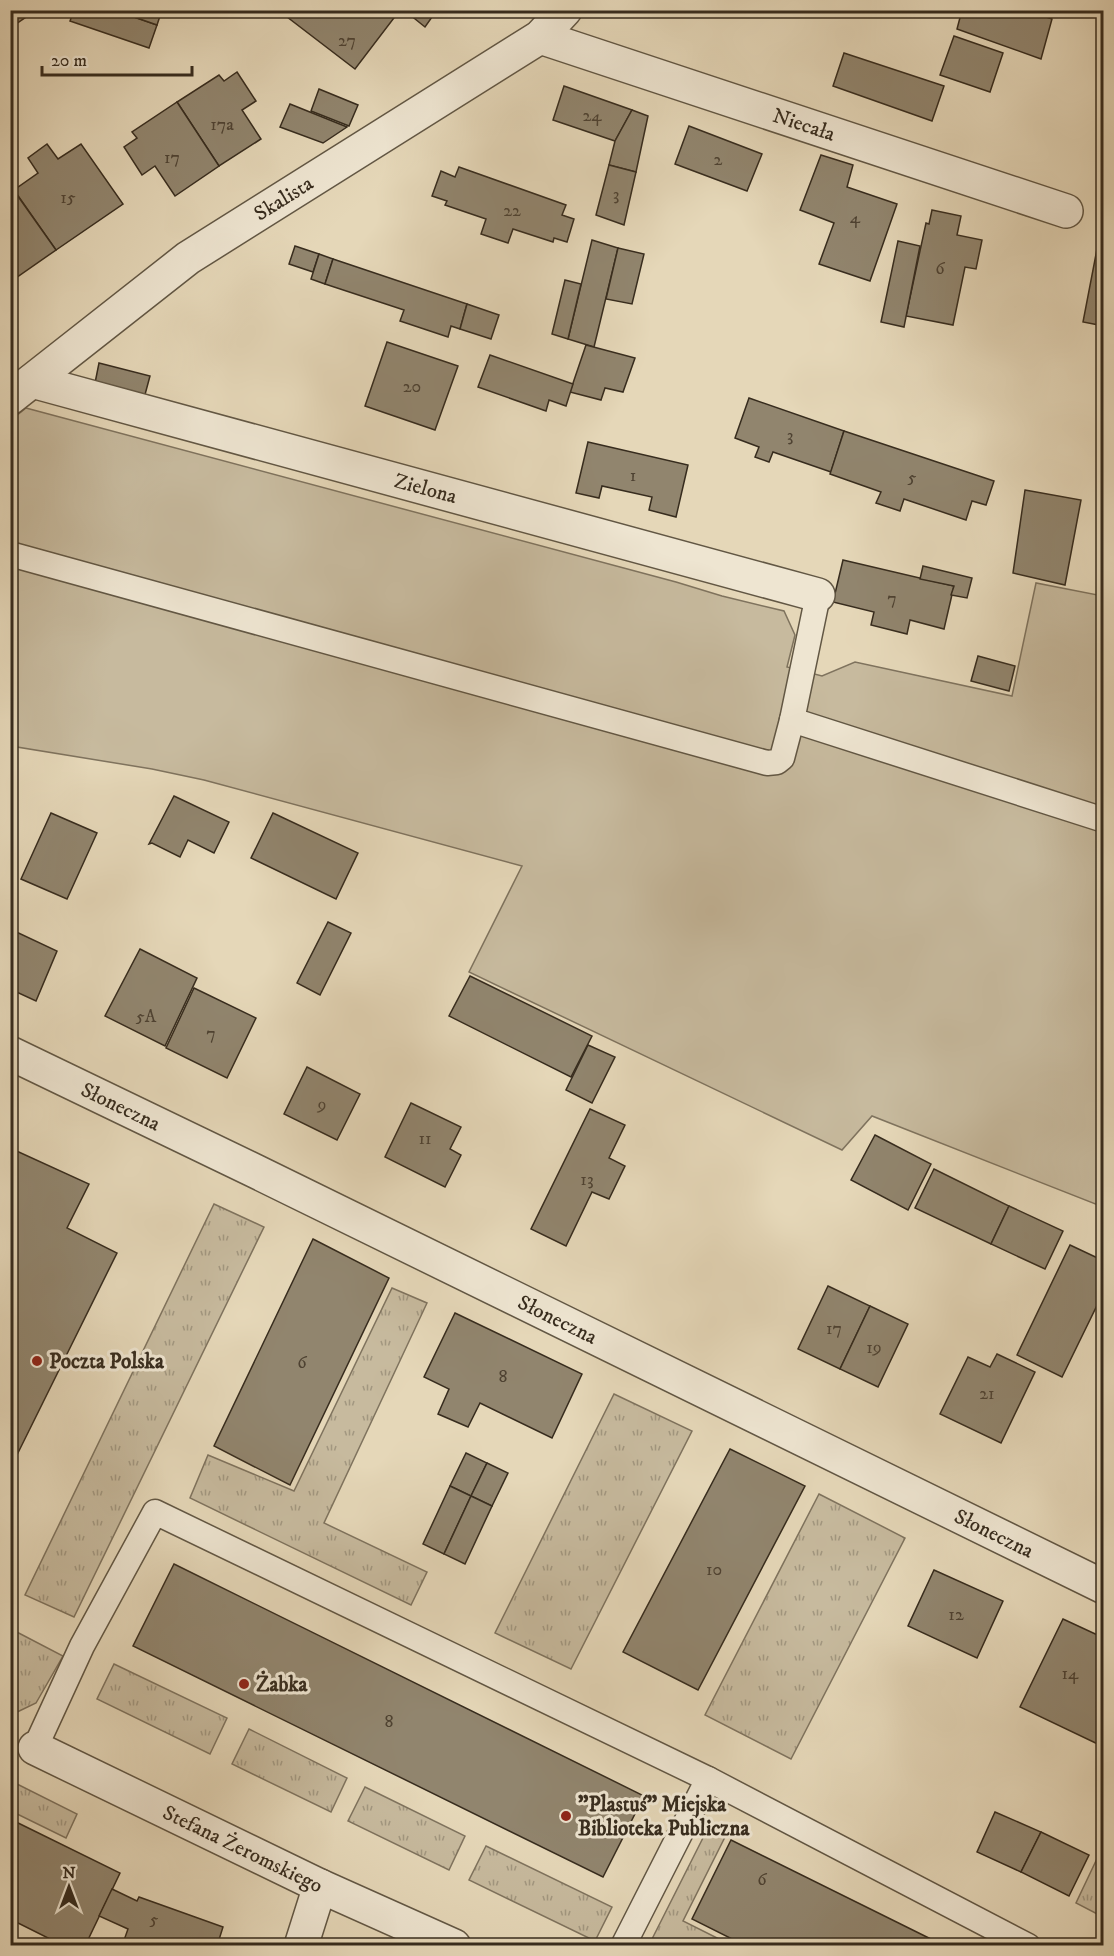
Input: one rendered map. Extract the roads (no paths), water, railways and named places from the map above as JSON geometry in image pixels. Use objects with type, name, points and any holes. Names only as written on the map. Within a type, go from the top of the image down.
[{"type":"street","name":"Skalista","points":[[21,389],[188,258],[540,37],[565,10]]},
{"type":"street","name":"Niecała","points":[[540,37],[1066,211]]},
{"type":"street","name":"Zielona","points":[[21,389],[818,595]]},
{"type":"street","name":"Słoneczna","points":[[10,1053],[1104,1587]]},
{"type":"street","name":"Stefana Żeromskiego","points":[[35,1748],[320,1886],[454,1946]]},
{"type":"street","points":[[301,1946],[320,1886]]},
{"type":"lane","points":[[10,554],[767,763],[777,762],[782,758],[818,595]]},
{"type":"lane","points":[[792,720],[1104,820]]},
{"type":"lane","points":[[35,1748],[82,1646],[156,1512],[708,1779],[1028,1946]]},
{"type":"lane","points":[[623,1946],[708,1779]]},
{"type":"place","name":"Poczta Polska","points":[[37,1361]]},
{"type":"place","name":"Żabka","points":[[244,1684]]},
{"type":"place","name":"\"Plastuś\" Miejska Biblioteka Publiczna","points":[[566,1816]]}]
